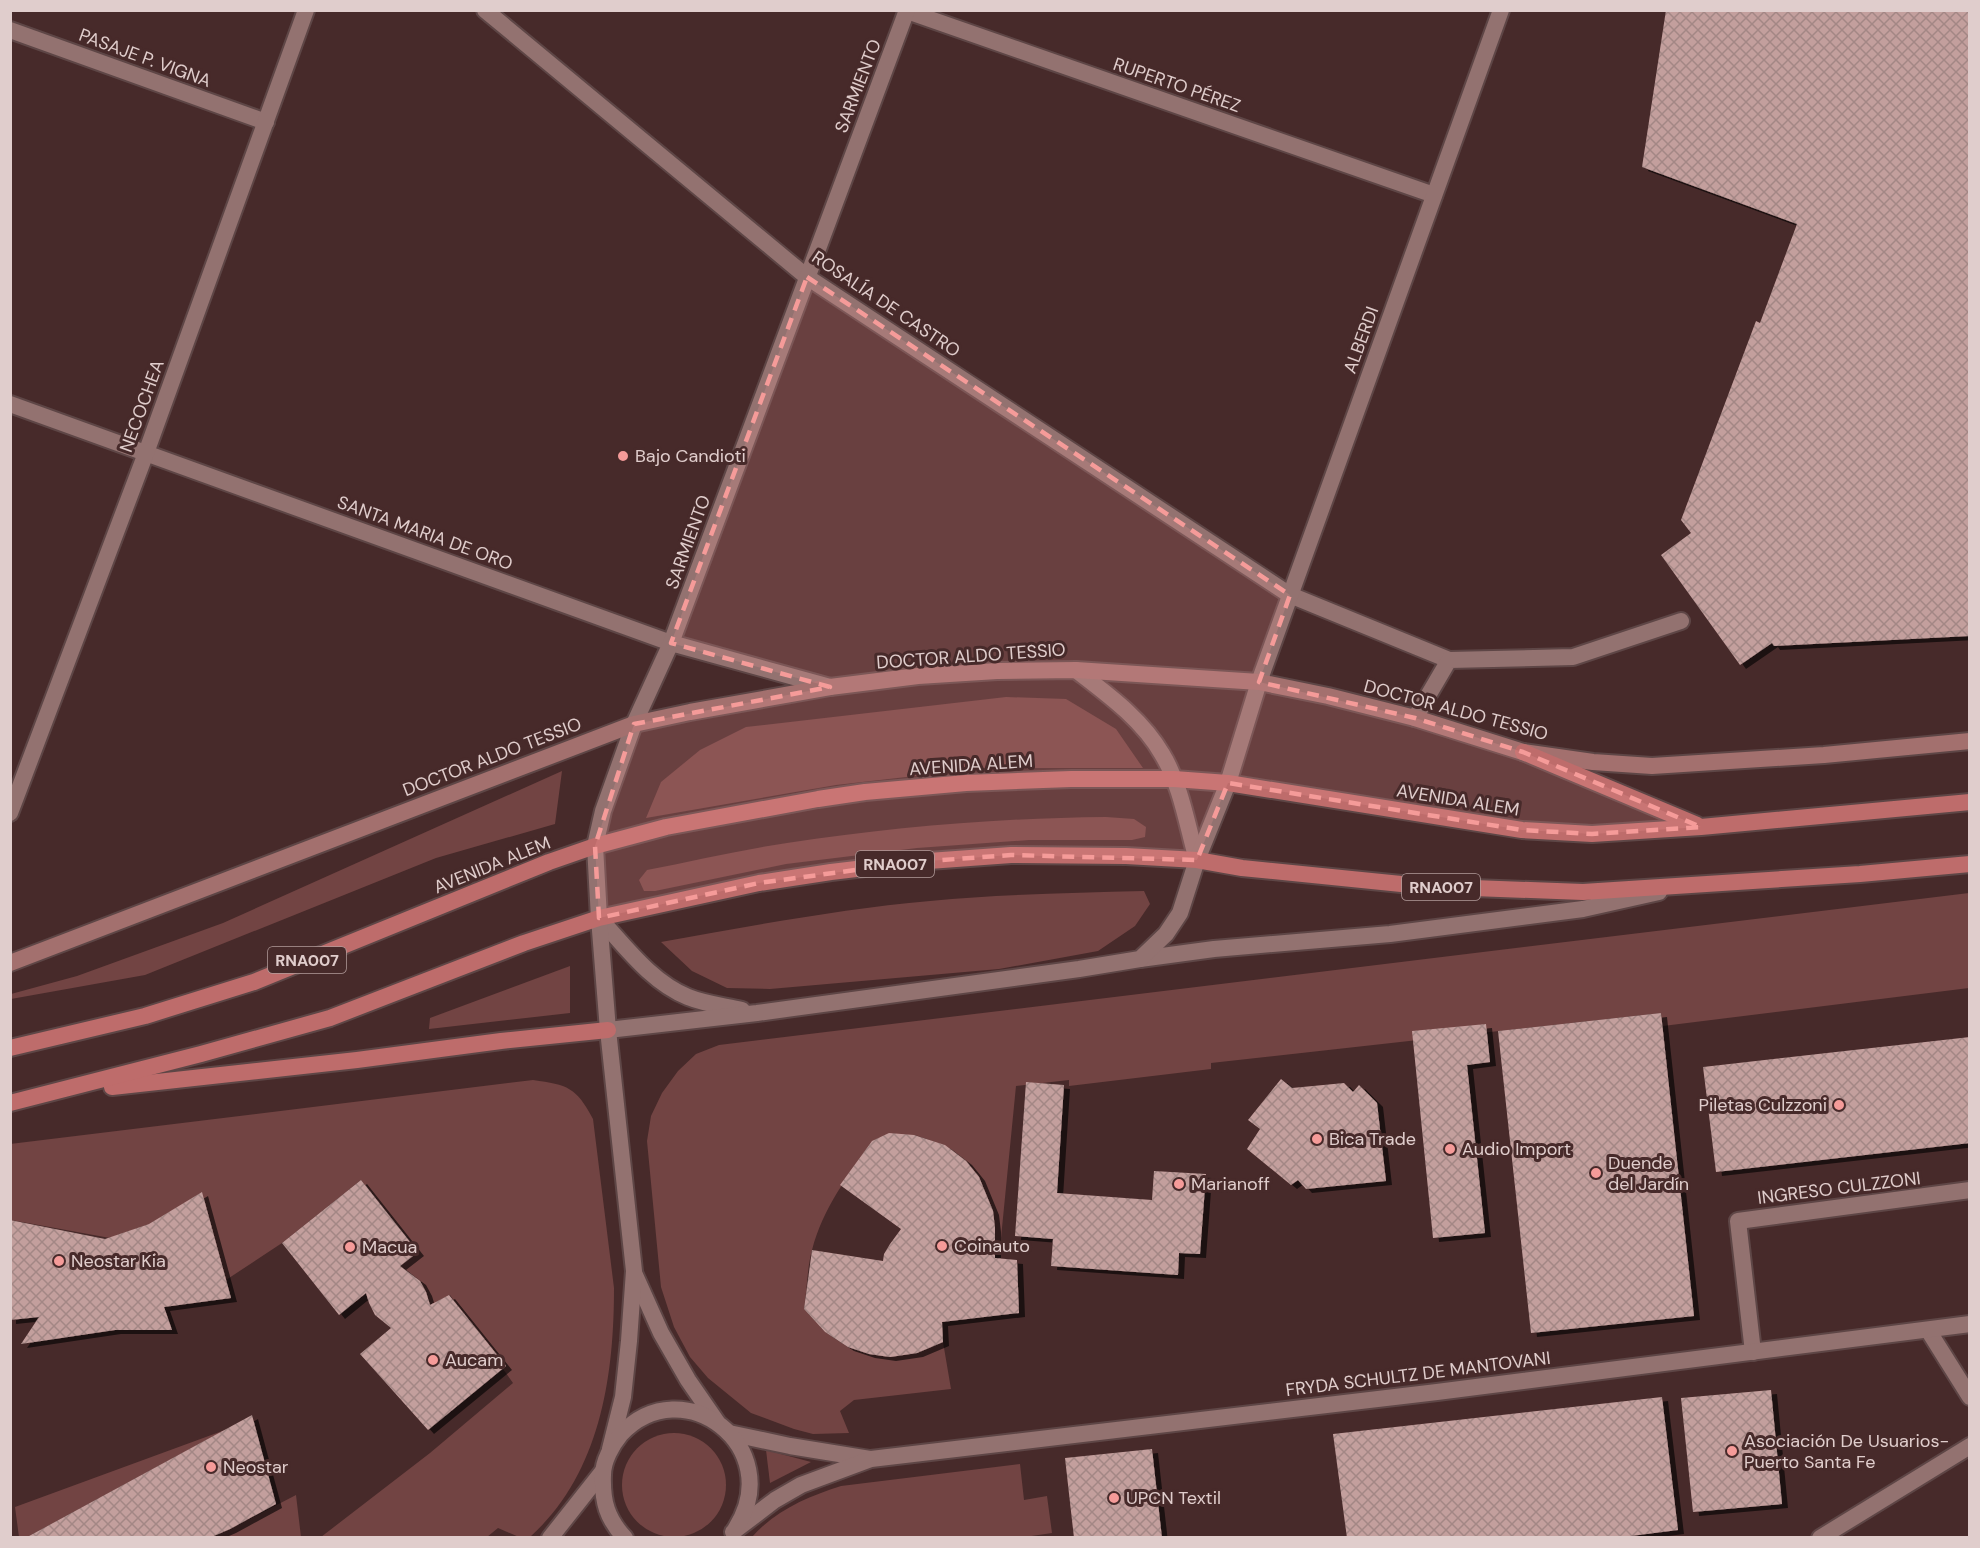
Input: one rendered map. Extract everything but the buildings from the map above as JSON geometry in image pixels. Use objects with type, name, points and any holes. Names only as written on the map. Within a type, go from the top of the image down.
[{"type":"highway","points":[[1523,752],[1701,827]]},
{"type":"highway","name":"AVENIDA ALEM","points":[[10,1048],[145,1017],[254,982],[549,862],[595,846],[666,827],[865,792],[966,783],[1059,779],[1174,779],[1228,783],[1522,830],[1592,834],[1701,827],[1970,802]]},
{"type":"highway","name":"RNA007","points":[[10,1103],[330,1018],[524,943],[598,918],[759,883],[915,862],[1011,855],[1126,856],[1197,860],[1242,868],[1443,887],[1583,892],[1970,864]]},
{"type":"highway","points":[[57,1092],[608,1030]]},
{"type":"main road","name":"DOCTOR ALDO TESSIO","points":[[10,963],[634,724],[830,687],[918,676],[997,671],[1076,670],[1259,682],[1320,694],[1415,718],[1523,752],[1593,762],[1652,766],[1824,755],[1970,741]]},
{"type":"street","name":"NECOCHEA","points":[[10,813],[146,453],[306,10]]},
{"type":"street","name":"ROSALÍA DE CASTRO","points":[[485,10],[807,277],[1290,595],[1449,660]]},
{"type":"street","name":"ALBERDI","points":[[1140,959],[1166,934],[1180,914],[1197,860],[1228,783],[1259,682],[1501,10]]},
{"type":"street","name":"SARMIENTO","points":[[634,1271],[608,1030],[598,918],[595,846],[603,811],[634,724],[671,643],[907,11]]},
{"type":"street","name":"RUPERTO PÉREZ","points":[[907,11],[1434,195]]},
{"type":"street","name":"PASAJE P. VIGNA","points":[[10,30],[266,122]]},
{"type":"street","name":"SANTA MARIA DE ORO","points":[[10,404],[671,643],[830,687]]},
{"type":"street","points":[[1415,718],[1449,660],[1574,657],[1681,621]]},
{"type":"street","points":[[1076,670],[1112,698],[1140,725],[1162,753],[1174,779],[1197,860]]},
{"type":"street","points":[[608,1030],[757,1013],[1214,949],[1390,934],[1583,909],[1687,885]]},
{"type":"street","points":[[598,918],[665,985],[689,998],[757,1013]]},
{"type":"street","name":"INGRESO CULZZONI","points":[[1754,1352],[1738,1221],[1970,1190]]},
{"type":"street","points":[[634,1271],[661,1333],[688,1380],[740,1447],[747,1463],[751,1480],[749,1498],[744,1515],[730,1535]]},
{"type":"street","points":[[625,1538],[607,1514],[603,1494],[603,1471],[622,1397],[634,1271]]},
{"type":"street","name":"FRYDA SCHULTZ DE MANTOVANI","points":[[730,1535],[775,1500],[801,1485],[871,1459],[1437,1392],[1970,1324]]},
{"type":"street","points":[[1928,1330],[1970,1397]]},
{"type":"street","name":"FRYDA SCHULTZ DE MANTOVANI","points":[[610,1449],[628,1427],[650,1415],[671,1410],[691,1411],[723,1428],[790,1446],[871,1459]]},
{"type":"street","points":[[1820,1538],[1970,1446]]},
{"type":"street","points":[[550,1538],[603,1471]]},
{"type":"highlighted area","points":[[807,277],[1290,595],[1259,682],[1415,718],[1523,752],[1701,827],[1592,834],[1522,830],[1228,783],[1197,860],[1011,855],[915,862],[759,883],[599,918],[595,846],[634,724],[830,687],[671,643]]},
{"type":"shaded area","points":[[1006,697],[1066,699],[1116,729],[1143,768],[985,768],[836,785],[646,818],[661,782],[700,750],[746,727]]},
{"type":"shaded area","points":[[562,771],[555,824],[436,858],[145,975],[11,999],[11,994],[77,976],[223,923]]},
{"type":"shaded area","points":[[1106,817],[1134,819],[1146,827],[1145,837],[1132,840],[1029,840],[917,848],[786,864],[655,891],[644,891],[639,880],[647,870],[827,837],[986,821]]},
{"type":"shaded area","points":[[1144,891],[1150,904],[1135,926],[1098,951],[999,969],[770,989],[727,988],[692,971],[661,942],[796,918],[896,904],[1010,895]]},
{"type":"shaded area","points":[[1969,893],[1969,988],[1663,1026],[1661,1013],[1211,1063],[1211,1069],[1069,1086],[1069,1080],[1016,1086],[1000,1248],[995,1247],[992,1213],[981,1182],[962,1157],[948,1148],[914,1135],[873,1141],[846,1179],[823,1220],[810,1257],[804,1309],[825,1332],[848,1347],[869,1354],[917,1353],[943,1342],[951,1389],[854,1400],[840,1411],[849,1433],[813,1434],[751,1413],[708,1378],[690,1357],[674,1327],[661,1287],[647,1141],[651,1116],[662,1093],[678,1071],[696,1054],[719,1045]]},
{"type":"shaded area","points":[[570,966],[570,1013],[429,1029],[430,1018]]},
{"type":"shaded area","points":[[533,1080],[570,1089],[581,1100],[593,1119],[614,1288],[611,1356],[598,1423],[573,1484],[554,1512],[530,1537],[519,1537],[498,1528],[487,1537],[321,1537],[430,1453],[513,1383],[450,1295],[430,1305],[419,1282],[399,1265],[418,1251],[361,1180],[282,1243],[226,1280],[149,1224],[110,1238],[11,1220],[10,1144]]},
{"type":"shaded area","points":[[225,1430],[30,1537],[19,1537],[15,1507]]},
{"type":"shaded area","points":[[674,1433],[694,1437],[711,1448],[722,1465],[726,1485],[722,1505],[711,1522],[694,1533],[674,1537],[654,1533],[637,1522],[626,1505],[622,1485],[626,1465],[637,1448],[654,1437]]},
{"type":"shaded area","points":[[766,1450],[811,1462],[770,1483]]},
{"type":"shaded area","points":[[1020,1464],[1024,1500],[1047,1496],[1052,1533],[1018,1538],[752,1537],[782,1512],[816,1495],[841,1486]]},
{"type":"shaded area","points":[[296,1495],[301,1537],[209,1538],[230,1529]]},
{"type":"place","name":"Bajo Candioti","points":[[623,456]]},
{"type":"place","name":"Piletas Culzzoni","points":[[1839,1105]]},
{"type":"place","name":"Bica Trade","points":[[1317,1139]]},
{"type":"place","name":"Audio Import","points":[[1450,1149]]},
{"type":"place","name":"Duende del Jardín","points":[[1596,1173]]},
{"type":"place","name":"Marianoff","points":[[1179,1184]]},
{"type":"place","name":"Coinauto","points":[[942,1246]]},
{"type":"place","name":"Macua","points":[[350,1247]]},
{"type":"place","name":"Neostar Kia","points":[[59,1261]]},
{"type":"place","name":"Aucam","points":[[433,1360]]},
{"type":"place","name":"Asociación De Usuarios- Puerto Santa Fe","points":[[1732,1451]]},
{"type":"place","name":"Neostar","points":[[211,1467]]},
{"type":"place","name":"UPCN Textil","points":[[1114,1498]]}]
